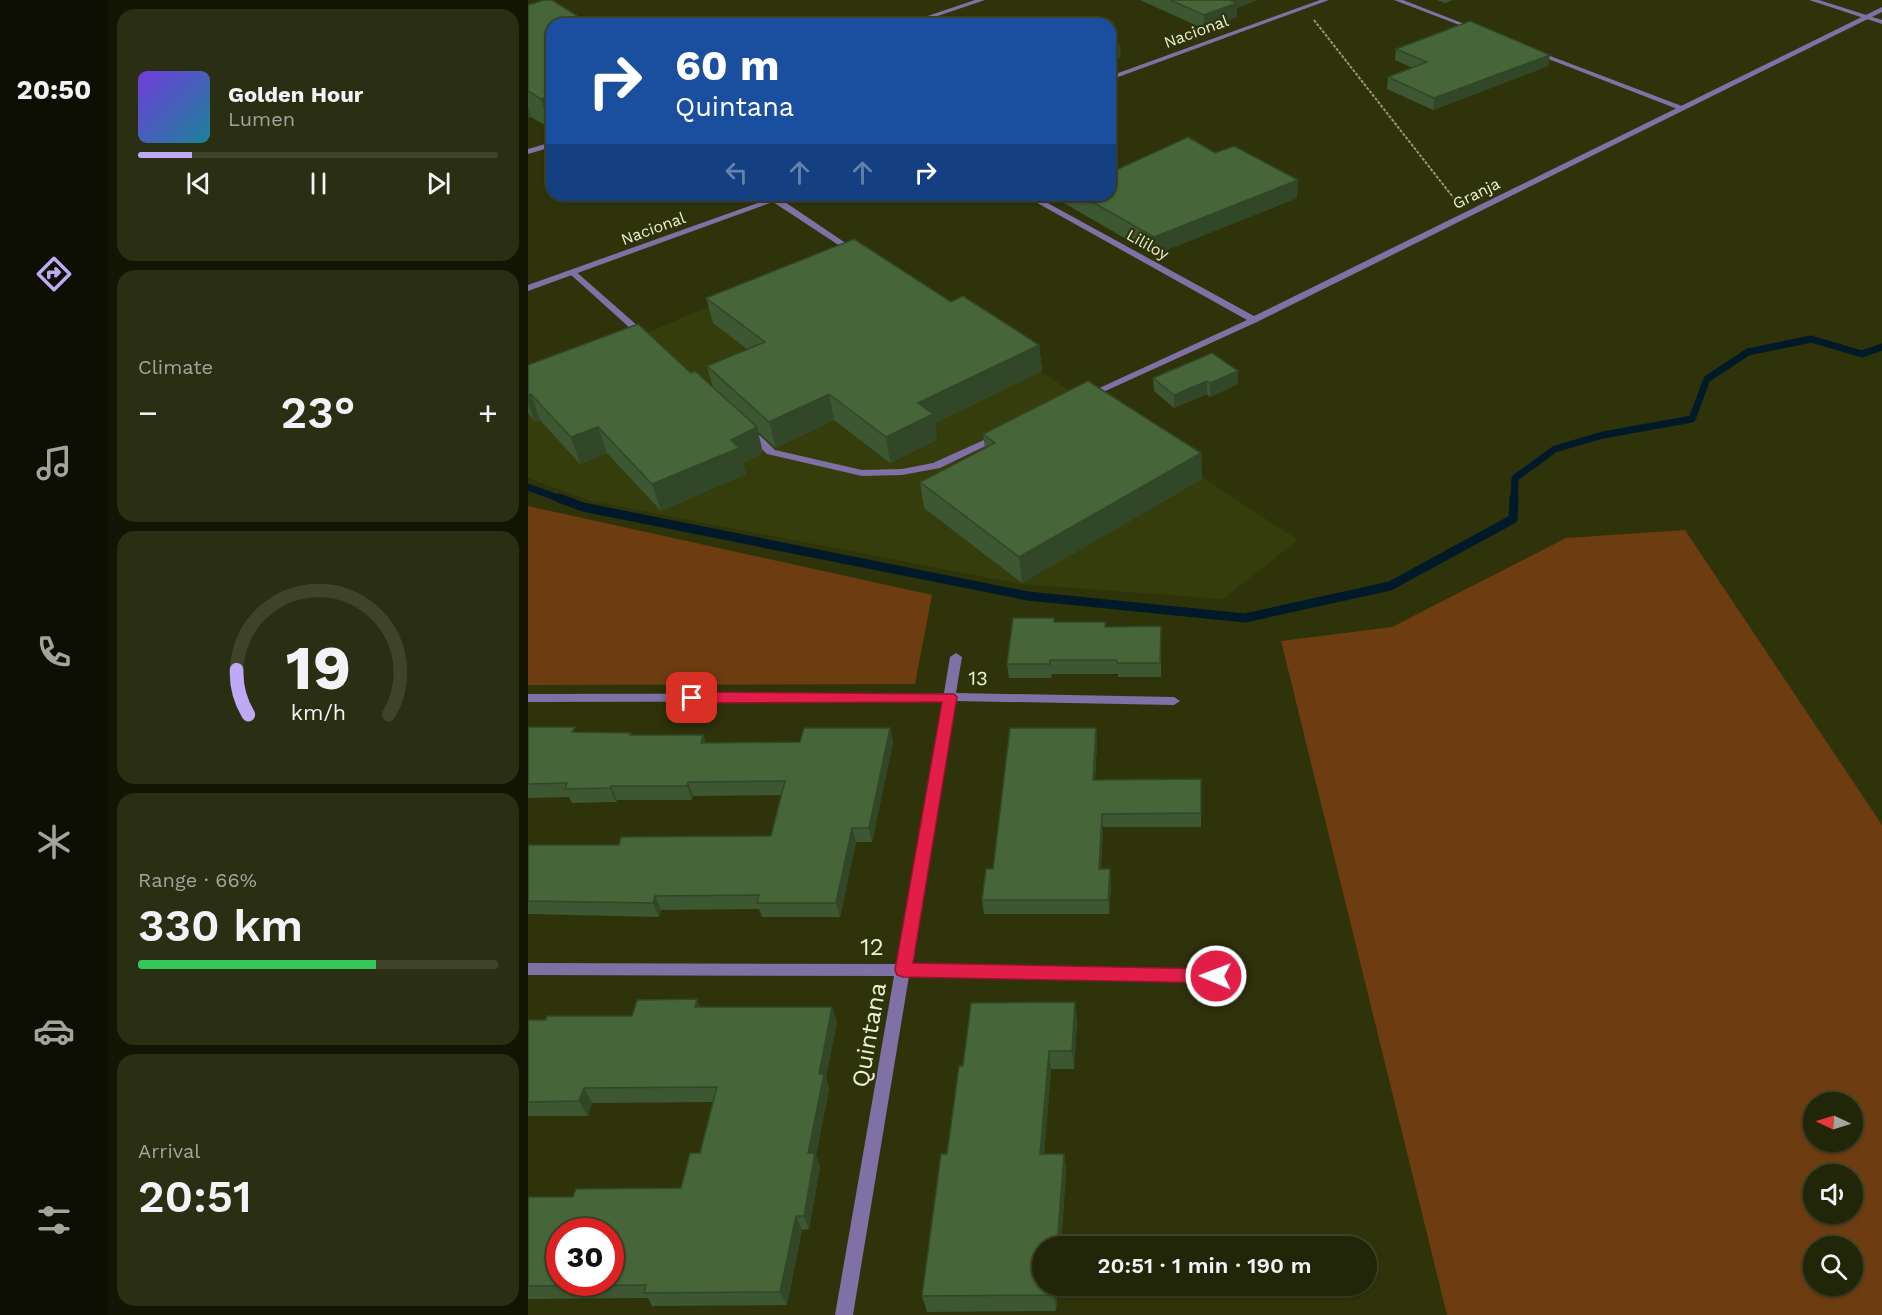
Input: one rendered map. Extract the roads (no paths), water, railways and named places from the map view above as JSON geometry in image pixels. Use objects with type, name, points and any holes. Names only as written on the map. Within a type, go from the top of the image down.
[{"type":"street","points":[[926,18],[982,0]]},
{"type":"street","name":"Nacional","points":[[1116,76],[1326,0]]},
{"type":"street","points":[[1397,0],[1486,33]]},
{"type":"street","points":[[1812,0],[1882,22]]},
{"type":"street","name":"Granja","points":[[1082,398],[1254,320],[1882,9]]},
{"type":"street","points":[[1530,50],[1683,108]]},
{"type":"street","points":[[528,152],[546,146]]},
{"type":"street","name":"Nacional","points":[[528,288],[773,201]]},
{"type":"street","points":[[778,201],[843,244]]},
{"type":"street","name":"Lililoy","points":[[1038,201],[1254,320]]},
{"type":"street","points":[[573,272],[648,340]]},
{"type":"street","points":[[745,428],[771,452],[862,473],[902,472],[936,466],[1009,432]]},
{"type":"street","name":"Quintana","points":[[844,1315],[956,657]]},
{"type":"street","name":"13","points":[[528,698],[950,697],[1174,701]]},
{"type":"street","name":"12","points":[[528,969],[903,970],[1216,976]]},
{"type":"waterway","points":[[1514,500],[1515,478],[1555,449],[1603,435],[1692,419],[1707,379],[1748,352],[1811,339],[1862,354],[1882,347]]},
{"type":"waterway","points":[[528,487],[563,500]]},
{"type":"waterway","points":[[559,498],[583,507],[1028,596],[1245,618],[1390,586],[1513,519],[1514,498]]}]
